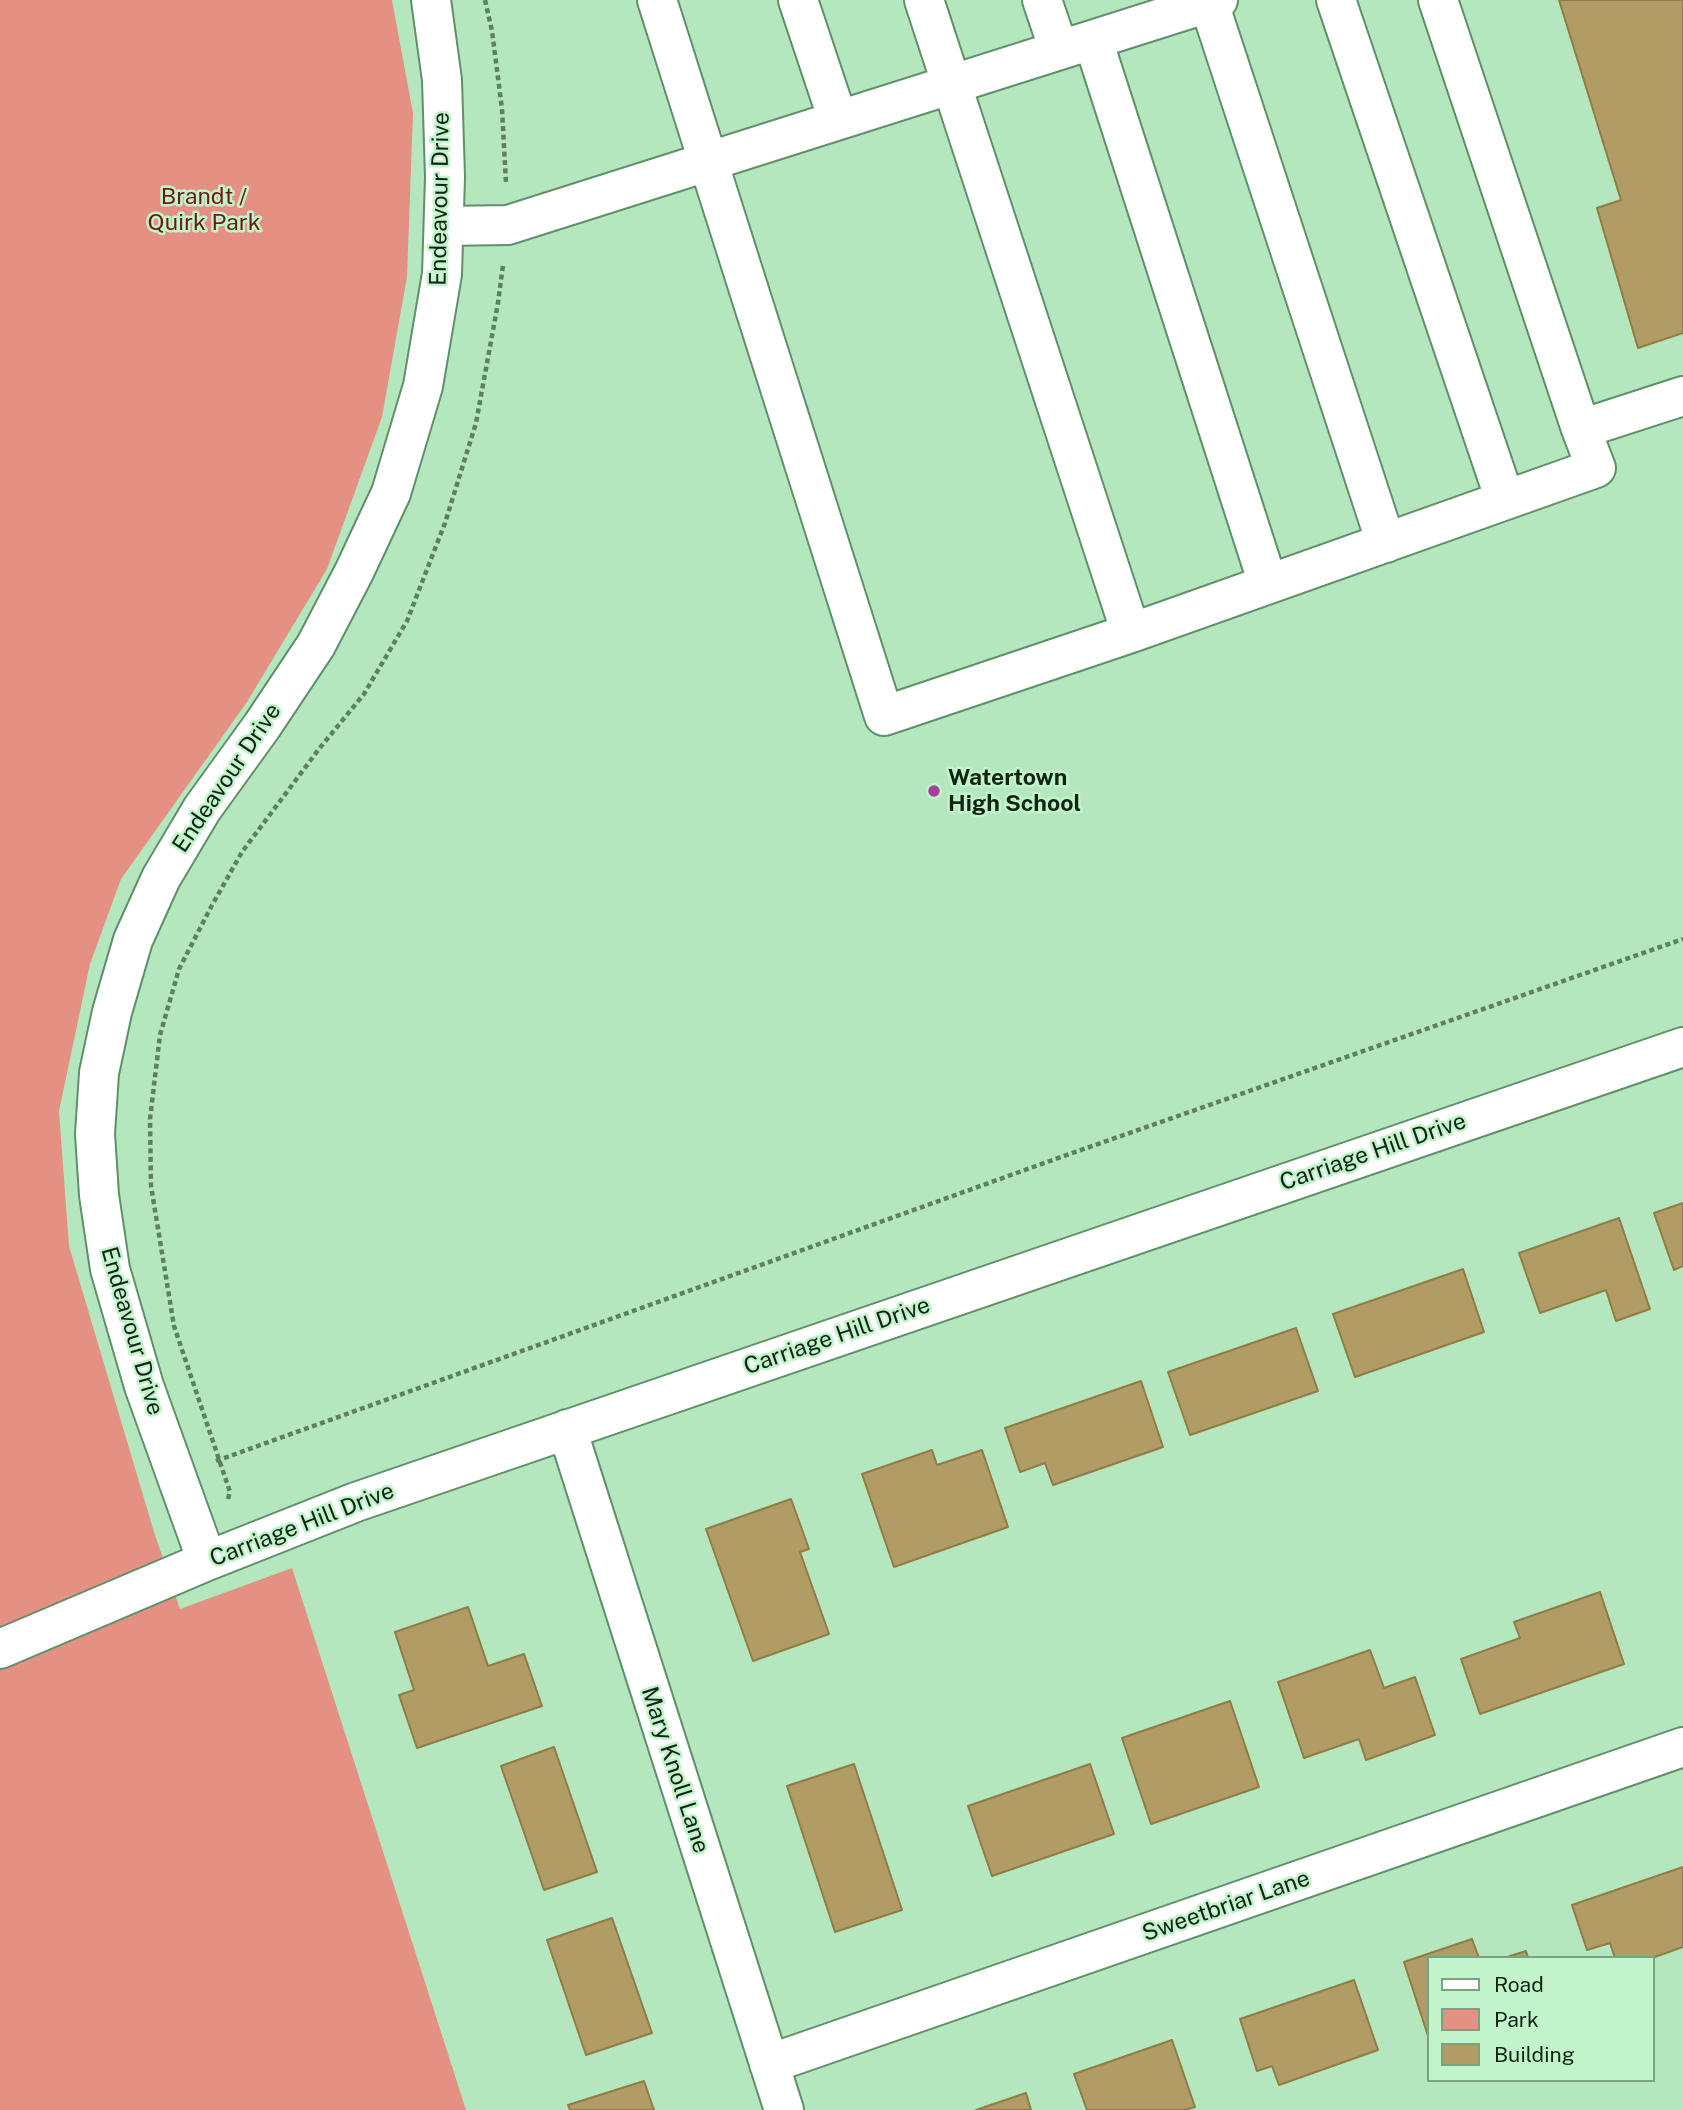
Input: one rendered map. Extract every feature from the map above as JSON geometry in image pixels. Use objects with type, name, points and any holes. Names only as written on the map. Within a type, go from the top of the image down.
[{"type":"street","name":"Endeavour Drive","points":[[207,1561],[144,1386],[110,1269],[99,1195],[95,1134],[99,1086],[111,1012],[133,940],[161,877],[202,809],[316,645],[391,492],[423,386],[442,274],[446,177],[442,80],[430,0]]},
{"type":"street","points":[[657,0],[884,716],[1131,633],[1595,468],[1438,0]]},
{"type":"street","points":[[798,0],[838,120]]},
{"type":"street","points":[[924,0],[1131,633]]},
{"type":"street","points":[[1042,0],[1076,45],[1268,584]]},
{"type":"street","points":[[1336,0],[1505,500]]},
{"type":"street","points":[[444,226],[508,225],[1213,1],[1386,542]]},
{"type":"street","points":[[1581,429],[1683,396]]},
{"type":"street","name":"Carriage Hill Drive","points":[[0,1649],[207,1561],[356,1502],[1683,1047]]},
{"type":"street","name":"Mary Knoll Lane","points":[[567,1429],[784,2110]]},
{"type":"street","name":"Sweetbriar Lane","points":[[769,2064],[1683,1747]]},
{"type":"path","points":[[226,1503],[230,1492],[174,1326],[151,1186],[150,1119],[160,1035],[180,970],[211,906],[242,852],[364,694],[407,621],[445,523],[476,423],[498,303],[508,225],[502,108],[485,0]]},
{"type":"path","points":[[176,1475],[1048,1161],[1683,939]]},
{"type":"green space","name":"Brandt / Quirk Park","points":[[0,0],[392,0],[413,113],[407,277],[382,417],[327,569],[247,702],[121,879],[90,964],[59,1111],[69,1246],[154,1532],[180,1609],[292,1568],[466,2110],[0,2110]]},
{"type":"building","points":[[1559,0],[1683,0],[1683,333],[1638,348],[1597,208],[1621,200]]},
{"type":"building","points":[[1683,1203],[1683,1266],[1674,1270],[1654,1213]]},
{"type":"building","points":[[1619,1218],[1650,1309],[1616,1321],[1606,1290],[1540,1313],[1519,1253]]},
{"type":"building","points":[[1463,1269],[1484,1332],[1355,1377],[1333,1314]]},
{"type":"building","points":[[1296,1328],[1318,1391],[1190,1435],[1168,1372]]},
{"type":"building","points":[[1141,1381],[1163,1447],[1053,1485],[1045,1463],[1020,1472],[1005,1428]]},
{"type":"building","points":[[932,1450],[937,1465],[982,1450],[1008,1527],[894,1567],[862,1474]]},
{"type":"building","points":[[791,1499],[809,1549],[800,1552],[829,1634],[753,1661],[706,1529]]},
{"type":"building","points":[[1600,1592],[1624,1664],[1480,1714],[1461,1659],[1520,1638],[1514,1622]]},
{"type":"building","points":[[468,1607],[488,1666],[524,1654],[542,1706],[417,1748],[399,1695],[414,1690],[395,1632]]},
{"type":"building","points":[[1370,1650],[1384,1688],[1415,1677],[1435,1735],[1366,1760],[1359,1739],[1304,1758],[1278,1682]]},
{"type":"building","points":[[1230,1701],[1259,1787],[1151,1824],[1122,1738]]},
{"type":"building","points":[[554,1747],[597,1872],[544,1890],[501,1766]]},
{"type":"building","points":[[854,1764],[902,1910],[835,1932],[787,1786]]},
{"type":"building","points":[[1090,1764],[1114,1834],[992,1876],[968,1806]]},
{"type":"building","points":[[1683,1867],[1683,1947],[1655,1957],[1614,1956],[1610,1943],[1587,1950],[1572,1905]]},
{"type":"building","points":[[612,1918],[652,2033],[586,2055],[547,1940]]},
{"type":"building","points":[[1472,1939],[1478,1956],[1428,1956],[1428,2036],[1404,1962]]},
{"type":"building","points":[[1526,1951],[1527,1956],[1510,1956]]},
{"type":"building","points":[[1354,1980],[1378,2050],[1279,2085],[1272,2066],[1257,2071],[1240,2019]]},
{"type":"building","points":[[1172,2040],[1195,2107],[1185,2110],[1087,2110],[1074,2074]]},
{"type":"building","points":[[644,2081],[654,2110],[570,2110],[568,2105]]},
{"type":"building","points":[[1026,2093],[1031,2110],[976,2110]]},
{"type":"place","name":"Watertown High School","points":[[934,791]]}]
